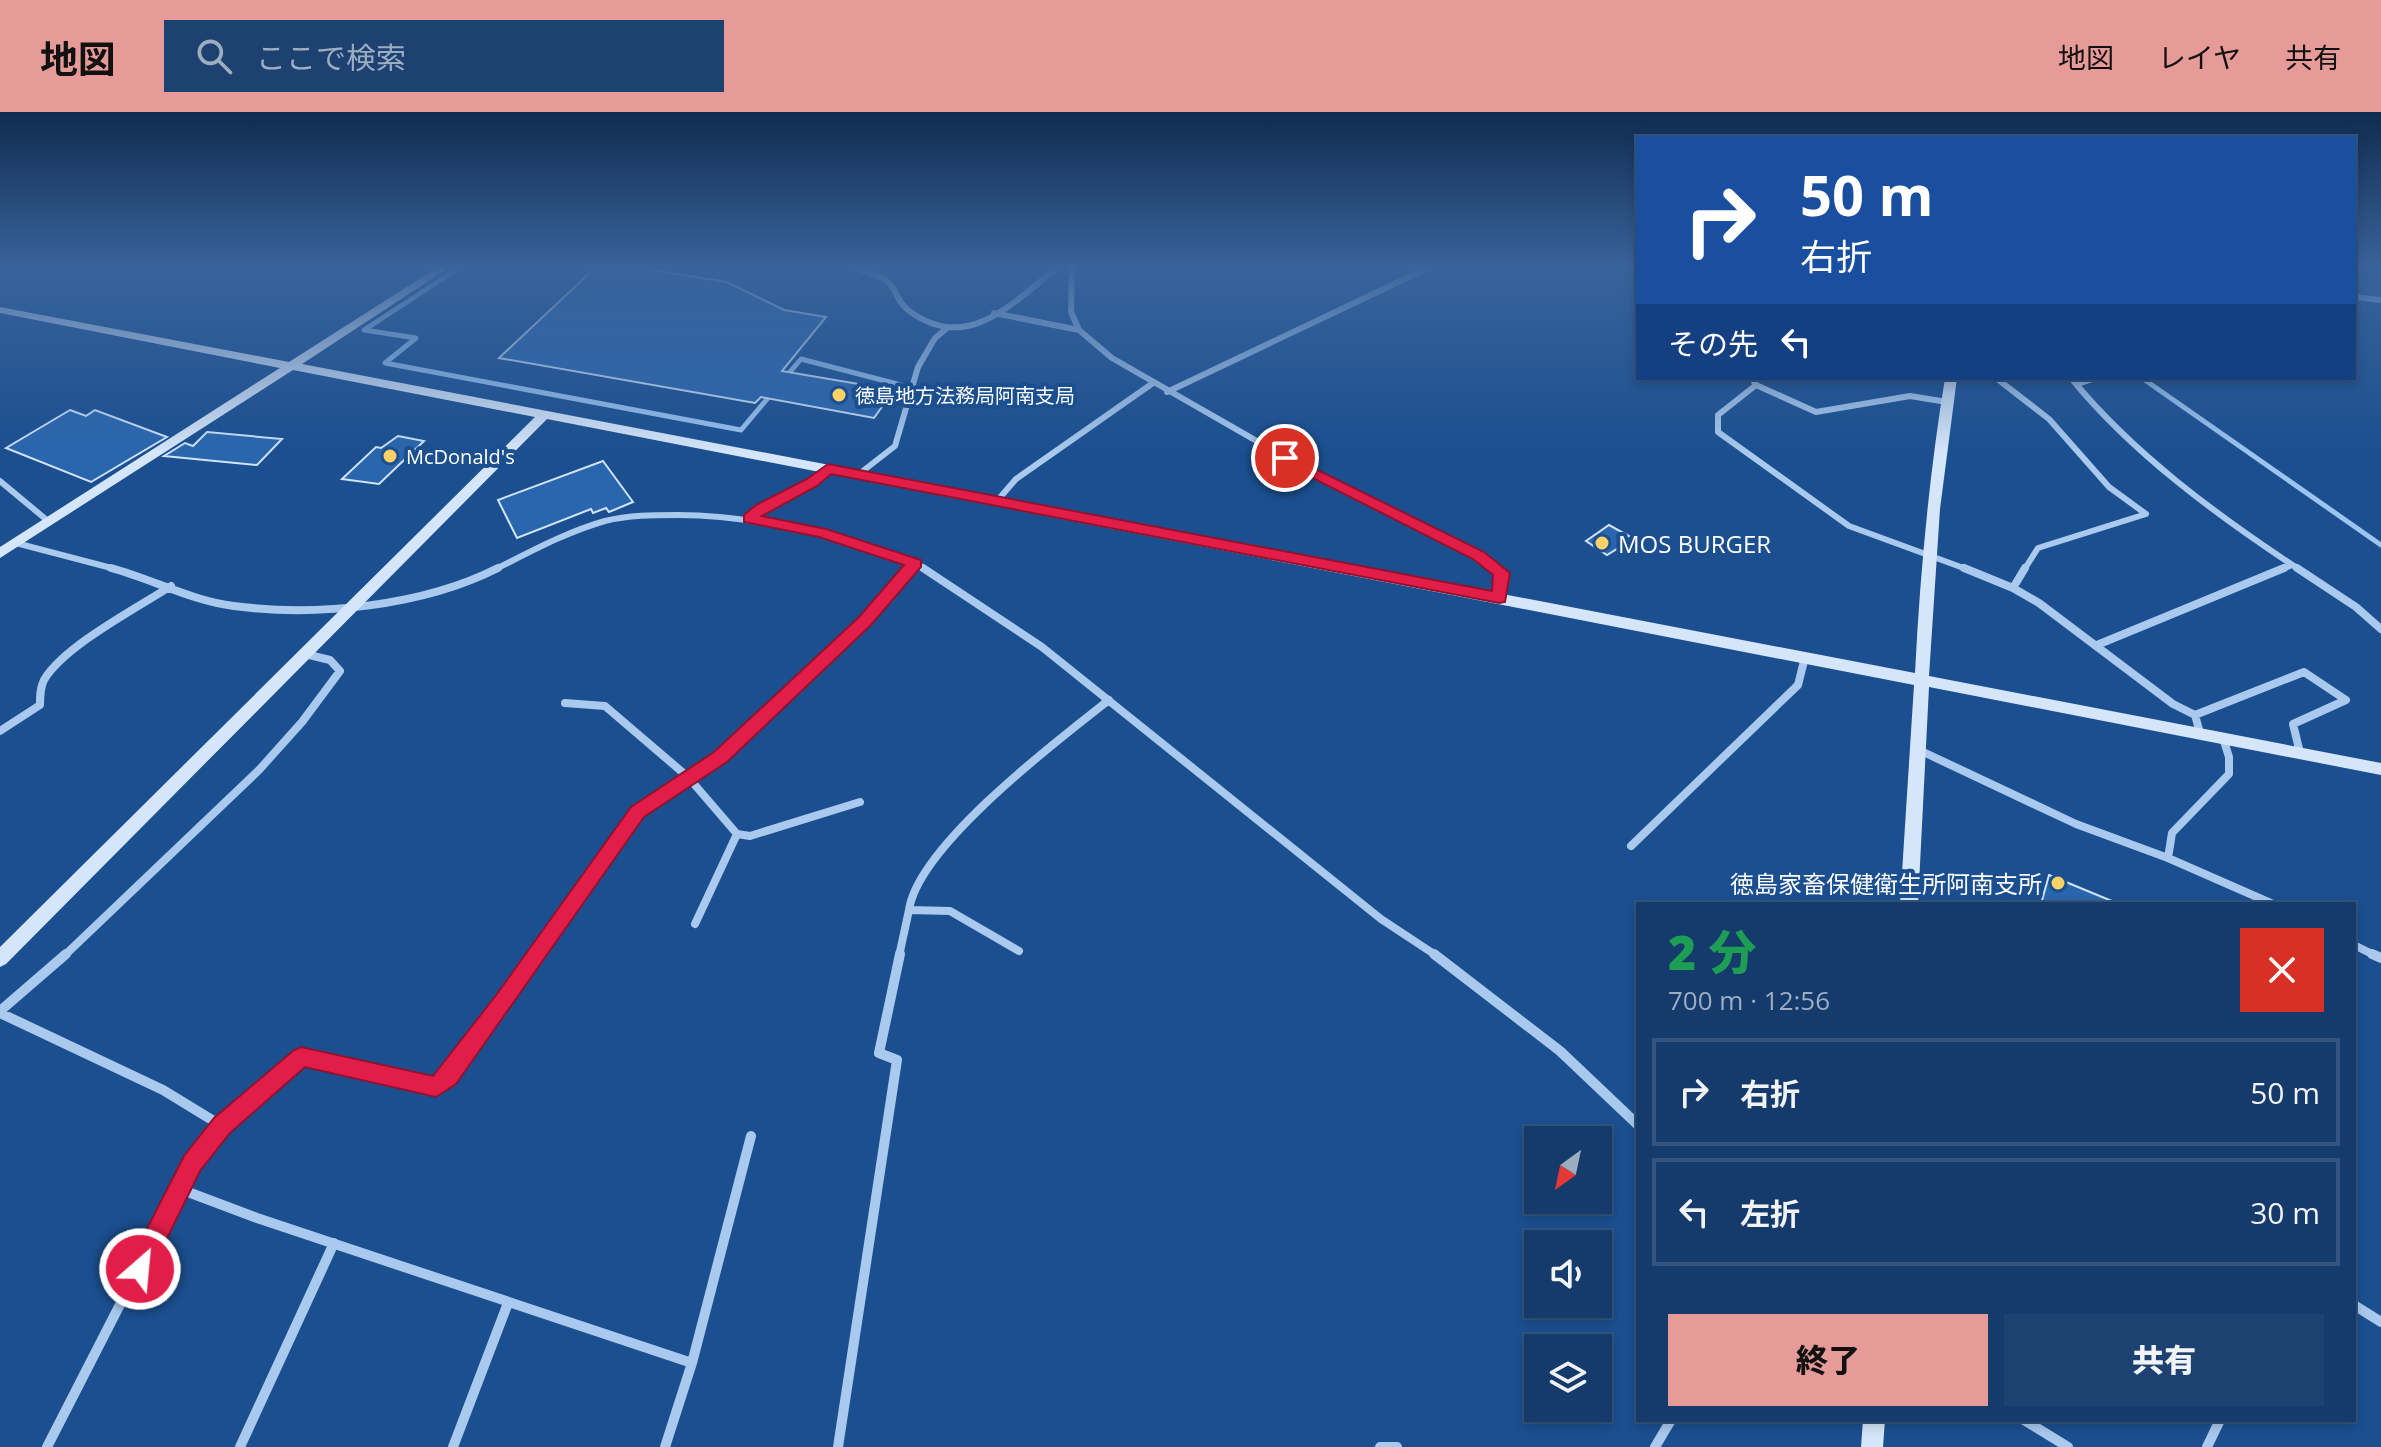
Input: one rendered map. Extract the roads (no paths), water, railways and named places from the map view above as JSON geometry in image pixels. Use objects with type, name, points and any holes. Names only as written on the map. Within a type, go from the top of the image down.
[{"type":"street","points":[[103,329],[2381,769]]},
{"type":"street","points":[[0,553],[348,329]]},
{"type":"street","points":[[859,474],[895,446],[918,367],[935,338],[946,329]]},
{"type":"street","points":[[1076,329],[1112,358],[1167,392],[1330,483],[1479,556],[1502,573],[1499,598]]},
{"type":"street","points":[[1167,392],[1299,329]]},
{"type":"street","points":[[1909,902],[1920,678],[1938,446],[1951,380]]},
{"type":"street","points":[[1999,380],[2049,419],[2109,487],[2146,514],[2038,548],[2013,588]]},
{"type":"street","points":[[2074,381],[2097,410],[2177,481],[2292,565],[2356,607],[2381,629]]},
{"type":"street","points":[[1947,402],[1910,396],[1816,412],[1754,382],[1718,415],[1718,432],[1849,526],[2013,588],[2097,645],[2173,704],[2195,715],[2200,733]]},
{"type":"street","points":[[997,501],[1016,479],[1153,383]]},
{"type":"street","points":[[0,959],[545,414]]},
{"type":"street","points":[[749,518],[761,508],[812,482],[828,469]]},
{"type":"street","points":[[0,481],[16,490],[36,515],[48,521]]},
{"type":"street","points":[[16,543],[234,606],[312,609],[353,607],[437,593],[471,582],[561,536],[606,521],[639,515],[749,518],[821,533],[915,563],[1042,647],[1381,919],[1445,961],[1568,1058],[1636,1123]]},
{"type":"street","points":[[47,1447],[192,1164],[222,1126],[301,1057],[436,1087],[448,1077],[504,1001],[637,812],[720,757],[865,621],[915,563]]},
{"type":"street","points":[[2097,645],[2292,565]]},
{"type":"street","points":[[0,731],[40,705],[39,690],[48,675],[74,653],[171,586]]},
{"type":"street","points":[[222,1126],[163,1090],[0,1012],[38,981],[182,844],[282,747],[317,708],[340,671],[337,664],[325,658],[305,654]]},
{"type":"street","points":[[1631,846],[1798,685],[1805,657]]},
{"type":"street","points":[[2195,715],[2304,672],[2346,700],[2293,724],[2300,753]]},
{"type":"street","points":[[838,1447],[897,1060],[879,1053],[911,895],[975,811],[1022,768],[1109,700]]},
{"type":"street","points":[[565,703],[605,706],[688,777],[737,834],[750,836],[860,802]]},
{"type":"street","points":[[2168,858],[2172,833],[2229,774],[2229,757],[2223,738]]},
{"type":"street","points":[[1918,749],[2076,824],[2168,858],[2269,902]]},
{"type":"street","points":[[695,924],[737,834]]},
{"type":"street","points":[[909,910],[950,911],[1019,951]]},
{"type":"street","points":[[2356,946],[2381,958]]},
{"type":"street","points":[[665,1447],[692,1363],[751,1136]]},
{"type":"street","points":[[180,1189],[692,1363]]},
{"type":"street","points":[[240,1447],[334,1243]]},
{"type":"street","points":[[453,1447],[508,1303]]},
{"type":"street","points":[[2356,1306],[2381,1322]]},
{"type":"street","points":[[1655,1447],[1670,1422]]},
{"type":"street","points":[[1872,1447],[1874,1422]]},
{"type":"street","points":[[2027,1422],[2068,1447]]},
{"type":"street","points":[[2207,1447],[2219,1422]]},
{"type":"street","points":[[1380,1447],[1397,1447]]},
{"type":"waterway","points":[[365,329],[416,338],[385,363],[741,430],[773,392]]},
{"type":"waterway","points":[[784,379],[801,359],[901,385]]},
{"type":"waterway","points":[[2145,380],[2381,545]]},
{"type":"place","name":"徳島地方法務局阿南支局","points":[[839,395]]},
{"type":"place","name":"McDonald's","points":[[390,456]]},
{"type":"place","name":"MOS BURGER","points":[[1602,543]]},
{"type":"place","name":"徳島家畜保健衛生所阿南支所","points":[[2058,883]]}]
